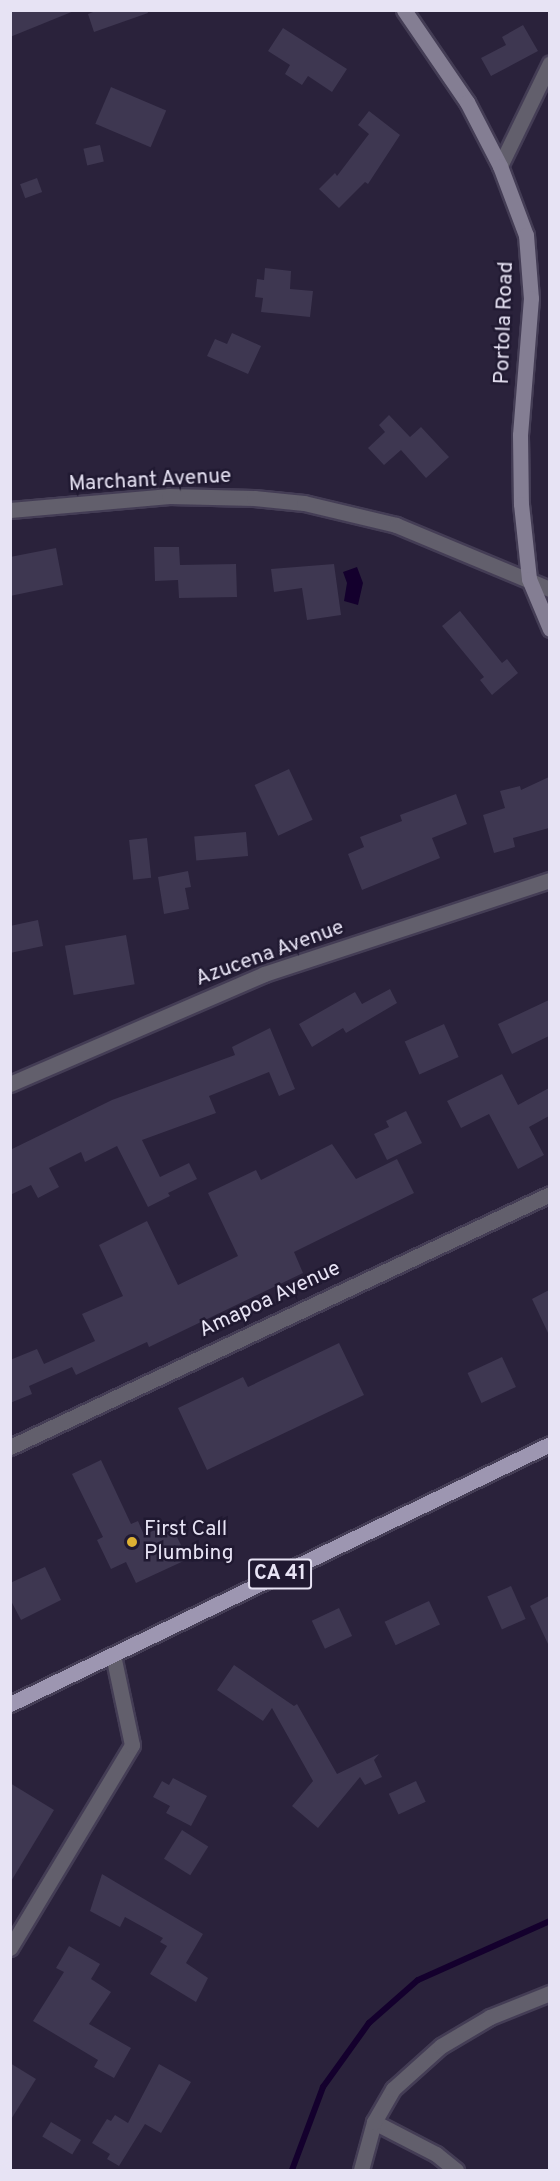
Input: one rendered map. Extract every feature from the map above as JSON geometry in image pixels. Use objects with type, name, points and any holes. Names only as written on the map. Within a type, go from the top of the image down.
[{"type":"main road","name":"CA 41","points":[[10,1704],[549,1444]]},
{"type":"street","name":"Portola Road","points":[[404,10],[467,102],[500,166],[521,215],[529,254],[530,325],[520,472],[530,579],[549,629]]},
{"type":"street","points":[[500,166],[549,63]]},
{"type":"street","name":"Marchant Avenue","points":[[10,510],[169,496],[254,498],[304,504],[396,525],[530,579],[549,589]]},
{"type":"street","name":"Azucena Avenue","points":[[10,1084],[264,974],[549,880]]},
{"type":"street","name":"Amapoa Avenue","points":[[10,1447],[549,1194]]},
{"type":"street","points":[[10,1948],[132,1744],[113,1655]]},
{"type":"street","points":[[361,2170],[374,2122],[393,2090],[441,2046],[490,2017],[549,1994]]},
{"type":"street","points":[[374,2122],[436,2154],[456,2170]]},
{"type":"shaded area","points":[[357,567],[363,583],[358,605],[344,601],[347,583],[343,572]]},
{"type":"building","points":[[10,10],[74,10],[74,11],[10,37]]},
{"type":"building","points":[[98,10],[147,10],[148,13],[94,32],[88,14]]},
{"type":"building","points":[[523,25],[538,51],[491,76],[481,58],[506,45],[502,37]]},
{"type":"building","points":[[283,28],[347,69],[332,92],[308,76],[302,85],[285,74],[290,65],[268,51]]},
{"type":"building","points":[[111,87],[166,110],[151,147],[95,124]]},
{"type":"building","points":[[369,111],[400,135],[368,184],[365,182],[339,208],[319,189],[335,173],[337,176],[369,134],[358,125]]},
{"type":"building","points":[[100,145],[104,162],[87,165],[83,149]]},
{"type":"building","points":[[37,178],[42,192],[25,198],[20,184]]},
{"type":"building","points":[[265,268],[291,271],[290,289],[313,291],[310,317],[261,312],[263,298],[255,297],[257,279],[264,280]]},
{"type":"building","points":[[232,333],[261,346],[248,374],[207,356],[215,339],[227,344]]},
{"type":"building","points":[[389,415],[410,437],[421,427],[449,457],[426,478],[401,450],[384,465],[368,448],[385,432],[379,425]]},
{"type":"building","points":[[154,547],[179,547],[180,565],[236,564],[237,597],[179,598],[178,580],[155,581]]},
{"type":"building","points":[[56,548],[63,585],[10,596],[10,557]]},
{"type":"building","points":[[334,564],[341,615],[307,620],[302,588],[274,592],[271,569]]},
{"type":"building","points":[[460,611],[502,663],[507,659],[518,673],[492,695],[480,680],[484,677],[442,626]]},
{"type":"building","points":[[289,769],[313,820],[278,836],[255,785]]},
{"type":"building","points":[[549,777],[549,828],[513,838],[515,847],[494,853],[483,815],[505,808],[500,791],[520,786],[521,790]]},
{"type":"building","points":[[456,794],[467,824],[432,838],[440,858],[362,890],[348,854],[364,847],[360,837],[402,821],[400,815]]},
{"type":"building","points":[[246,832],[248,856],[196,860],[194,837]]},
{"type":"building","points":[[147,838],[151,878],[133,880],[129,840]]},
{"type":"building","points":[[188,871],[191,887],[185,888],[189,909],[164,914],[158,877]]},
{"type":"building","points":[[38,920],[43,946],[10,953],[10,926]]},
{"type":"building","points":[[126,935],[135,984],[74,995],[65,946]]},
{"type":"building","points":[[390,989],[397,1003],[346,1033],[343,1028],[312,1047],[299,1024],[355,992],[362,1004]]},
{"type":"building","points":[[549,1000],[549,1036],[512,1054],[498,1024]]},
{"type":"building","points":[[444,1024],[459,1057],[419,1074],[405,1041]]},
{"type":"building","points":[[270,1028],[295,1089],[279,1096],[269,1072],[209,1096],[216,1113],[142,1140],[160,1177],[189,1163],[197,1179],[168,1193],[170,1196],[148,1207],[117,1146],[85,1162],[81,1152],[49,1168],[59,1187],[38,1198],[31,1185],[10,1195],[10,1150],[112,1100],[235,1055],[232,1047]]},
{"type":"building","points":[[502,1074],[518,1105],[549,1088],[549,1116],[529,1127],[544,1155],[518,1169],[489,1114],[461,1128],[447,1101]]},
{"type":"building","points":[[406,1111],[422,1143],[387,1160],[374,1134],[389,1127],[386,1121]]},
{"type":"building","points":[[332,1144],[356,1179],[397,1159],[414,1193],[294,1252],[303,1273],[149,1347],[147,1342],[76,1375],[72,1367],[29,1386],[32,1394],[10,1403],[10,1360],[37,1349],[44,1364],[95,1341],[82,1314],[123,1296],[99,1245],[147,1221],[178,1285],[238,1256],[208,1193],[256,1170],[261,1180]]},
{"type":"building","points":[[549,1290],[549,1335],[532,1299]]},
{"type":"building","points":[[339,1343],[364,1395],[207,1470],[178,1408],[243,1377],[248,1387]]},
{"type":"building","points":[[502,1357],[516,1387],[482,1403],[468,1373]]},
{"type":"building","points":[[101,1460],[131,1524],[138,1521],[144,1535],[170,1523],[188,1559],[136,1583],[126,1562],[111,1569],[97,1540],[103,1537],[72,1474]]},
{"type":"building","points":[[45,1567],[61,1600],[21,1620],[10,1599],[10,1583]]},
{"type":"building","points":[[511,1586],[526,1619],[502,1629],[487,1597]]},
{"type":"building","points":[[549,1596],[549,1646],[530,1606]]},
{"type":"building","points":[[429,1601],[440,1625],[396,1645],[385,1622]]},
{"type":"building","points":[[339,1608],[352,1636],[325,1649],[312,1621]]},
{"type":"building","points":[[234,1665],[294,1706],[297,1704],[337,1774],[379,1754],[374,1760],[382,1777],[365,1785],[360,1777],[318,1828],[292,1806],[313,1781],[272,1708],[263,1721],[217,1690]]},
{"type":"building","points":[[173,1778],[207,1796],[191,1826],[166,1813],[170,1806],[153,1797],[162,1781],[169,1785]]},
{"type":"building","points":[[416,1781],[426,1802],[399,1815],[389,1794]]},
{"type":"building","points":[[10,1783],[54,1810],[10,1883]]},
{"type":"building","points":[[182,1830],[208,1846],[190,1875],[164,1859]]},
{"type":"building","points":[[102,1874],[203,1934],[186,1963],[208,1978],[196,2002],[150,1974],[167,1946],[160,1942],[163,1938],[125,1917],[120,1927],[90,1911]]},
{"type":"building","points":[[69,1946],[100,1964],[91,1979],[111,1992],[89,2024],[131,2048],[114,2078],[94,2067],[98,2060],[33,2021],[64,1972],[56,1968]]},
{"type":"building","points":[[10,2063],[36,2079],[10,2121]]},
{"type":"building","points":[[159,2064],[191,2082],[161,2133],[145,2124],[119,2166],[107,2159],[110,2154],[92,2143],[107,2119],[111,2121],[115,2115],[128,2123]]},
{"type":"building","points":[[51,2122],[81,2140],[72,2155],[42,2137]]},
{"type":"waterway","points":[[292,2170],[323,2087],[369,2023],[418,1980],[550,1921]]},
{"type":"place","name":"First Call Plumbing","points":[[132,1542]]}]
